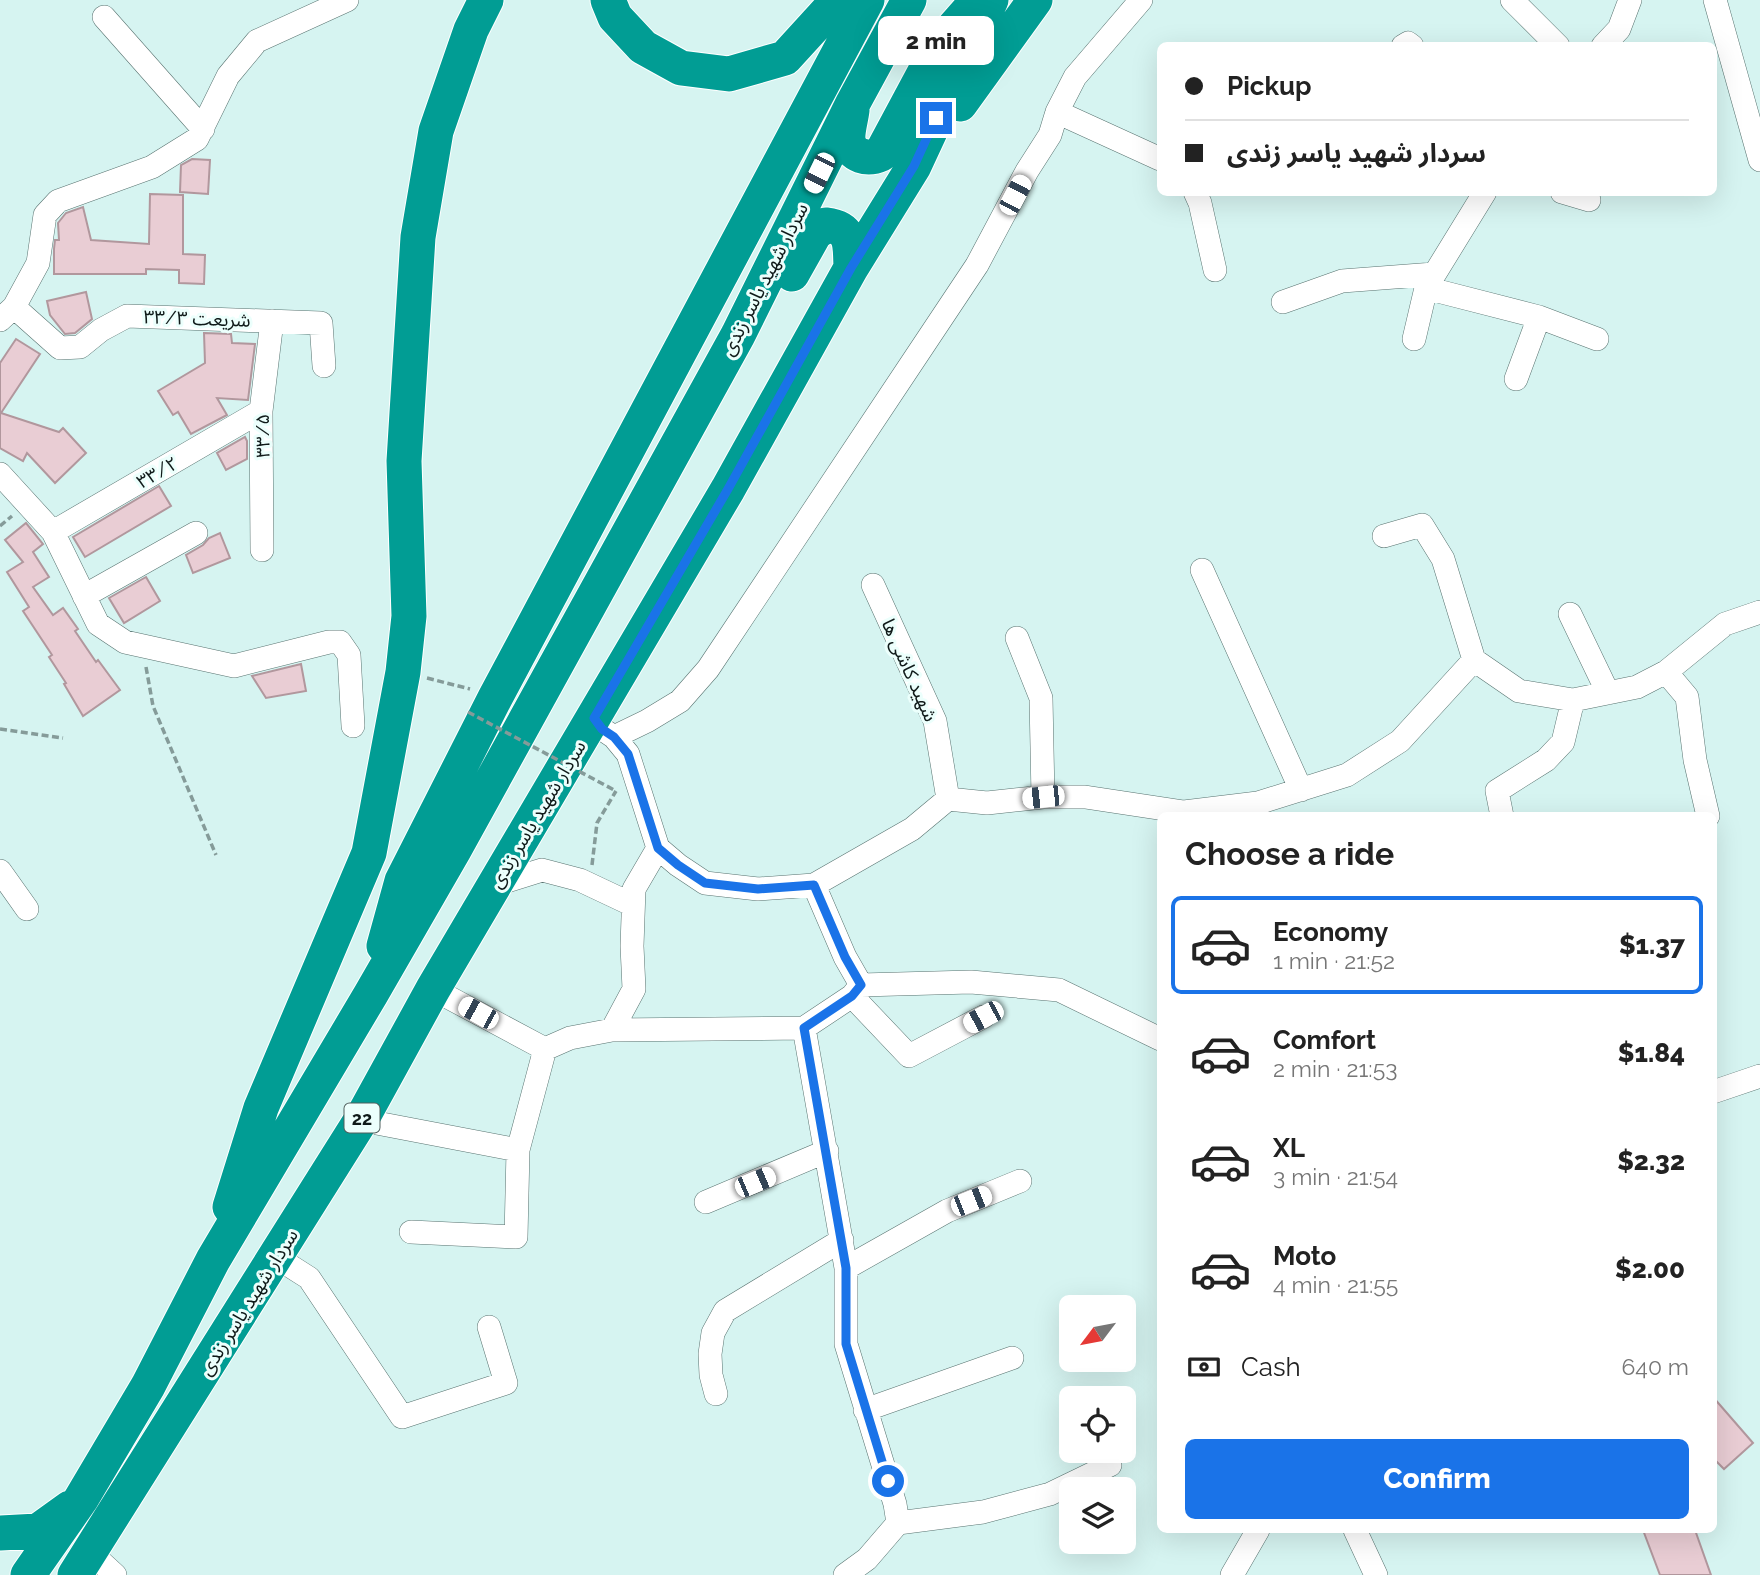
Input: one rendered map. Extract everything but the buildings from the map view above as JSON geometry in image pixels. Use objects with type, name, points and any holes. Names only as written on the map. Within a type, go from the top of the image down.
[{"type":"highway","points":[[213,1260],[261,1108],[369,853],[403,672],[409,616],[404,461],[418,237],[436,131],[471,30],[486,0]]},
{"type":"highway","points":[[608,0],[615,17],[643,47],[681,68],[729,74],[785,58],[838,0]]},
{"type":"highway","points":[[371,994],[402,881],[482,705],[867,0]]},
{"type":"highway","name":"سردار شهید یاسر زندی","points":[[29,1575],[81,1499],[148,1386],[213,1260],[454,850],[737,335],[853,103],[909,0]]},
{"type":"highway","points":[[853,103],[848,139],[857,155],[875,157],[881,154],[941,42],[978,0]]},
{"type":"highway","name":"سردار شهید یاسر زندی","points":[[93,1567],[276,1257],[361,1121],[433,989],[495,885],[604,728],[728,489],[851,268],[914,166],[991,0]]},
{"type":"highway","points":[[914,166],[1035,0]]},
{"type":"highway","points":[[737,335],[765,322],[815,233],[826,225],[838,226],[845,231],[850,246],[851,268]]},
{"type":"highway","points":[[0,1533],[38,1531],[81,1499]]},
{"type":"street","points":[[7,314],[38,262],[45,215],[58,201],[152,167],[197,139],[228,76],[257,41],[348,0]]},
{"type":"street","points":[[604,728],[647,721],[680,701],[708,669],[977,265],[1027,171],[1050,135],[1057,112],[1075,77],[1141,0]]},
{"type":"street","points":[[1512,0],[1554,42]]},
{"type":"street","points":[[1606,42],[1619,29],[1630,0]]},
{"type":"street","points":[[1715,0],[1756,128],[1760,160]]},
{"type":"street","points":[[104,17],[203,129]]},
{"type":"street","points":[[1057,112],[1157,158]]},
{"type":"street","points":[[1197,196],[1215,270]]},
{"type":"street","points":[[1414,339],[1430,281],[1483,196]]},
{"type":"street","points":[[1576,196],[1589,200]]},
{"type":"street","points":[[1283,302],[1342,281],[1430,281],[1597,339]]},
{"type":"street","name":"شریعت ۳۳/۳","points":[[7,314],[60,348],[80,346],[101,330],[127,316],[321,323],[324,366]]},
{"type":"street","points":[[1516,379],[1539,317]]},
{"type":"street","name":"۳۳/۵","points":[[262,550],[261,411],[272,321]]},
{"type":"street","name":"۳۳/۲","points":[[53,532],[261,411]]},
{"type":"street","points":[[0,474],[53,532],[98,624],[125,642],[234,666],[329,642],[340,642],[349,654],[353,726]]},
{"type":"street","points":[[1384,536],[1422,525],[1443,559],[1474,660],[1519,691],[1573,700],[1637,687],[1666,672],[1726,624],[1760,612]]},
{"type":"street","points":[[85,596],[196,533]]},
{"type":"street","points":[[1202,570],[1301,790]]},
{"type":"street","name":"شهید کاشی ها","points":[[873,585],[935,721],[948,799]]},
{"type":"street","points":[[1570,614],[1608,694]]},
{"type":"street","points":[[1017,638],[1041,698],[1043,797]]},
{"type":"street","points":[[604,728],[628,754],[658,848],[678,865],[705,883],[758,889],[814,885],[912,829],[948,799],[987,803],[1043,797],[1085,797],[1184,812],[1257,809],[1301,790],[1347,775],[1400,741],[1474,660]]},
{"type":"street","points":[[1666,672],[1687,697],[1695,760],[1707,812]]},
{"type":"street","points":[[1501,812],[1497,791],[1546,760],[1563,742],[1573,700]]},
{"type":"street","points":[[612,1030],[634,989],[634,889],[658,848]]},
{"type":"street","points":[[495,885],[542,870],[590,885],[633,905]]},
{"type":"street","points":[[0,871],[27,909]]},
{"type":"street","points":[[814,885],[856,990],[909,1056],[983,1017]]},
{"type":"street","points":[[545,1049],[570,1038],[612,1030],[804,1028],[856,990],[971,982],[1059,990],[1157,1038]]},
{"type":"street","points":[[433,989],[545,1049]]},
{"type":"street","points":[[804,1028],[846,1268],[846,1344],[895,1504],[898,1523]]},
{"type":"street","points":[[411,1232],[516,1237],[518,1150],[545,1049]]},
{"type":"street","points":[[1717,1090],[1760,1076]]},
{"type":"street","points":[[361,1121],[518,1150]]},
{"type":"street","points":[[706,1202],[827,1151]]},
{"type":"street","points":[[846,1268],[947,1211],[1020,1181]]},
{"type":"street","points":[[716,1394],[711,1375],[710,1354],[713,1333],[725,1311],[842,1240]]},
{"type":"street","points":[[276,1257],[309,1278],[402,1417],[506,1383],[489,1327]]},
{"type":"street","points":[[865,1410],[1012,1358]]},
{"type":"street","points":[[845,1575],[867,1559],[898,1523],[983,1512],[1050,1494],[1110,1465]]},
{"type":"street","points":[[1232,1575],[1257,1533]]},
{"type":"street","points":[[1356,1533],[1376,1575]]},
{"type":"path","points":[[142,646],[153,706],[216,855]]},
{"type":"path","points":[[403,672],[482,705],[617,791],[597,823],[590,885]]},
{"type":"path","points":[[0,729],[63,738]]},
{"type":"route","points":[[888,1481],[846,1344],[846,1268],[804,1028],[852,996],[861,985],[845,957],[814,885],[758,889],[705,883],[658,848],[628,754],[594,718],[728,489],[851,268],[914,166],[936,118]]}]
